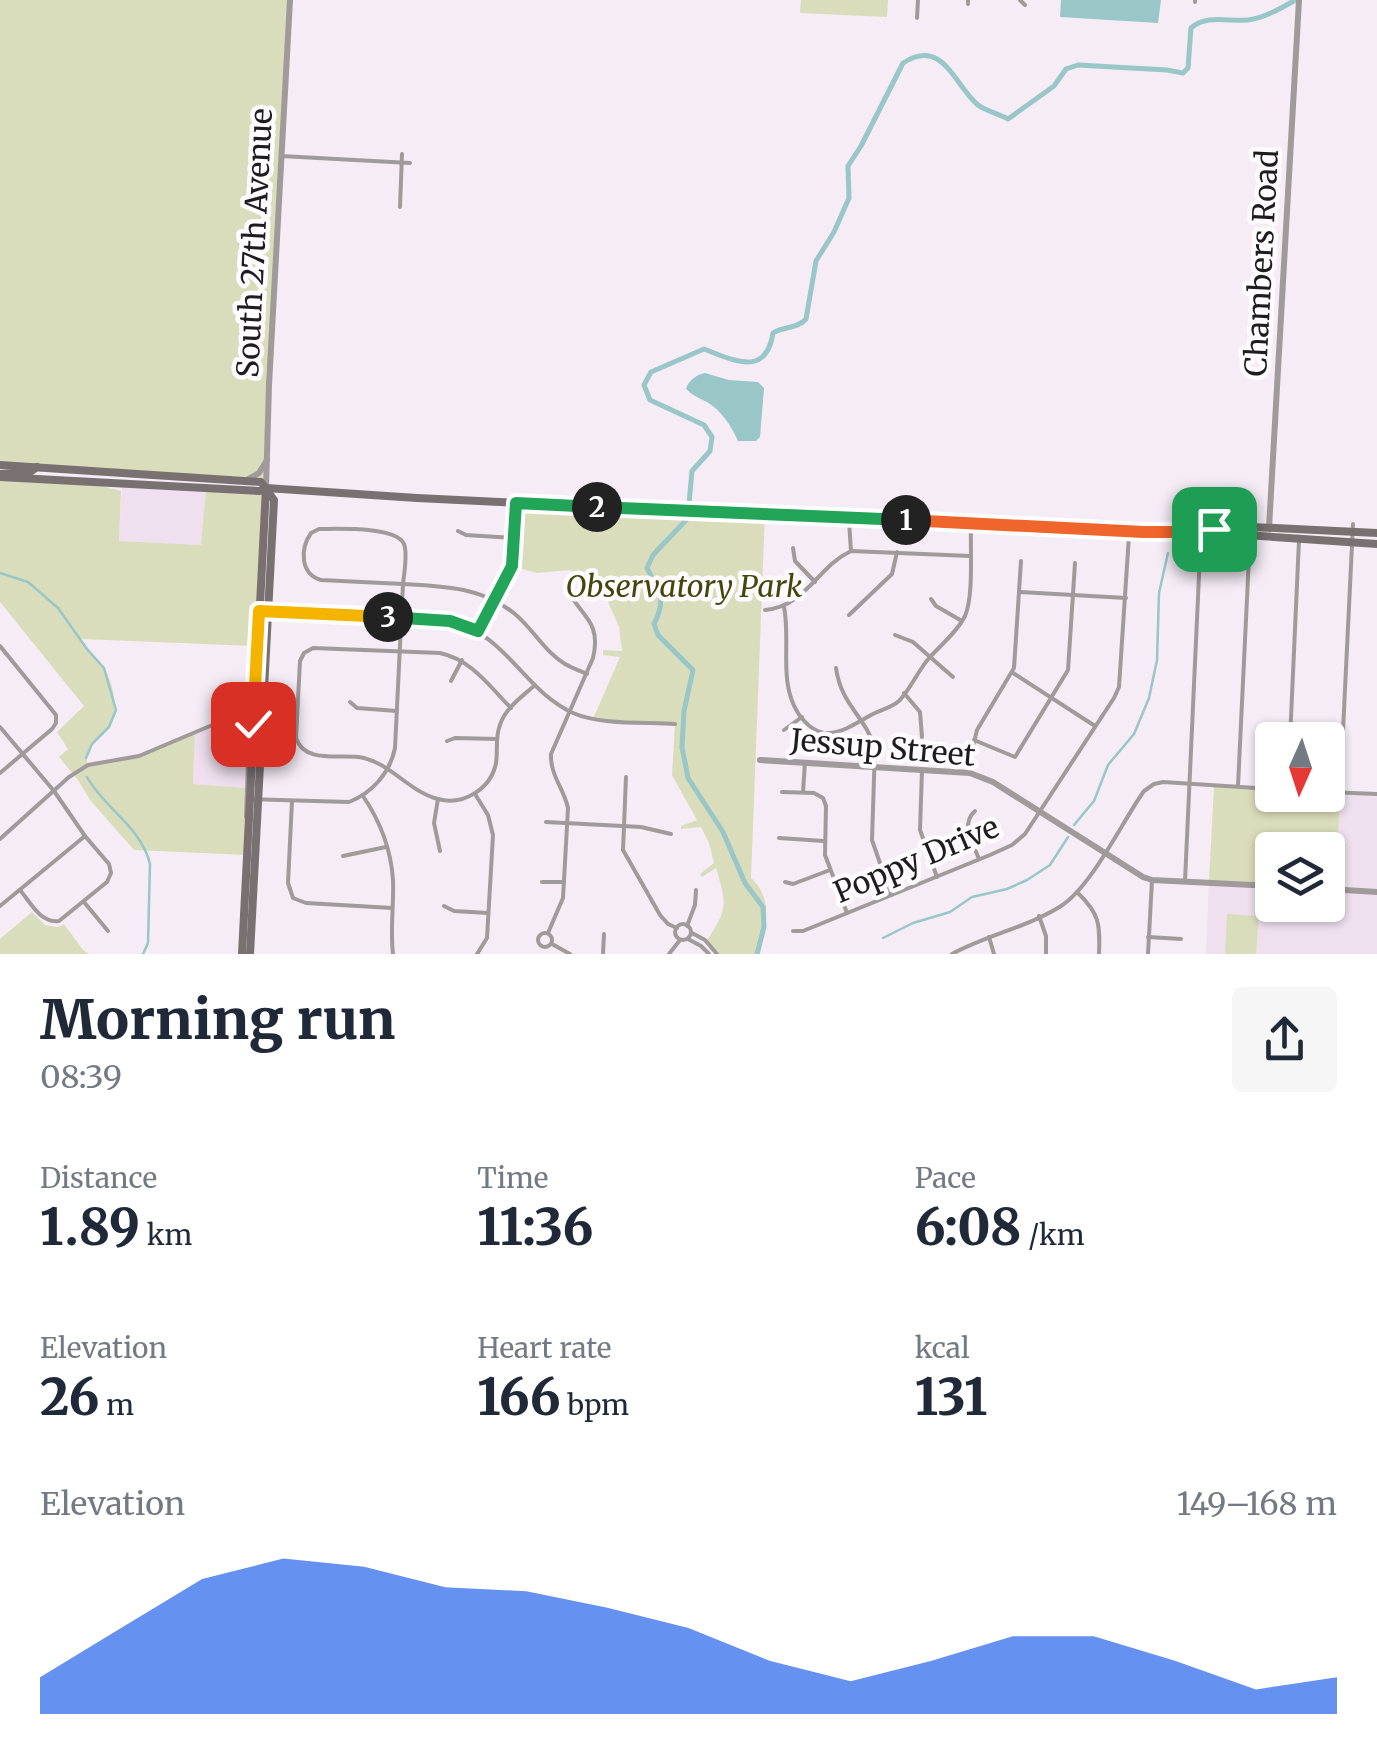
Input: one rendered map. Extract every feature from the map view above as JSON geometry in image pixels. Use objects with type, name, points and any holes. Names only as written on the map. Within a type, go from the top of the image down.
[{"type":"main road","points":[[0,465],[246,480],[261,482],[266,488]]},
{"type":"main road","points":[[0,476],[30,472],[37,467]]},
{"type":"main road","points":[[0,476],[202,490],[260,492],[266,488],[1299,539],[1352,533],[1377,544]]},
{"type":"main road","name":"South 27th Avenue","points":[[246,954],[264,611],[274,500],[266,488]]},
{"type":"main road","points":[[1226,534],[1265,532],[1269,528]]},
{"type":"main road","points":[[1269,528],[1281,538]]},
{"type":"main road","points":[[1201,532],[1269,528],[1377,533]]},
{"type":"main road","name":"South 27th Avenue","points":[[258,725],[258,630],[264,611]]},
{"type":"main road","name":"South 27th Avenue","points":[[246,954],[248,834],[254,799]]},
{"type":"street","name":"South 27th Avenue","points":[[266,488],[290,0]]},
{"type":"street","points":[[917,18],[918,0]]},
{"type":"street","name":"Chambers Road","points":[[1269,528],[1298,2]]},
{"type":"street","points":[[400,206],[402,154]]},
{"type":"street","points":[[280,156],[410,162]]},
{"type":"street","points":[[246,480],[259,472],[268,458]]},
{"type":"street","points":[[478,631],[512,566],[516,503]]},
{"type":"street","points":[[850,517],[852,551]]},
{"type":"street","points":[[784,607],[791,698],[814,730],[845,730],[894,704],[962,621],[970,593],[971,524]]},
{"type":"street","points":[[254,799],[340,804],[363,796],[388,770],[394,754],[402,618],[403,584],[404,546],[399,535],[386,532],[309,531],[304,560],[307,576],[321,580],[403,584],[452,587],[480,594],[516,615],[561,661],[587,674]]},
{"type":"street","points":[[458,531],[466,536],[514,538]]},
{"type":"street","name":"Poppy Drive","points":[[794,930],[804,931],[980,859],[1016,843],[1028,830],[1114,698],[1121,679],[1129,531]]},
{"type":"street","points":[[1184,881],[1201,532]]},
{"type":"street","points":[[1343,722],[1352,533]]},
{"type":"street","points":[[1238,786],[1250,536]]},
{"type":"street","points":[[1291,722],[1299,539]]},
{"type":"street","points":[[792,548],[798,565],[815,582]]},
{"type":"street","points":[[764,610],[784,607],[799,598],[840,557],[852,551],[970,556]]},
{"type":"street","points":[[849,615],[890,577],[897,552]]},
{"type":"street","points":[[967,772],[982,722],[1012,673],[1020,560]]},
{"type":"street","points":[[974,740],[1015,757],[1066,678],[1076,563]]},
{"type":"street","points":[[548,934],[561,907],[567,823],[566,800],[550,761],[595,654],[596,635],[589,618],[569,594],[568,580]]},
{"type":"street","points":[[1019,592],[1126,598]]},
{"type":"street","points":[[931,599],[962,621]]},
{"type":"street","points":[[264,611],[450,621],[493,641],[551,700],[570,712],[599,720],[675,724]]},
{"type":"street","points":[[240,724],[250,711],[258,630]]},
{"type":"street","points":[[895,635],[913,642],[953,677]]},
{"type":"street","points":[[0,647],[55,712],[56,720],[52,729],[0,772]]},
{"type":"street","points":[[510,708],[475,670],[462,660],[440,653],[313,648],[300,661],[296,734],[300,748],[316,755],[363,758],[438,800],[454,801],[474,794],[487,783],[496,764],[501,720],[535,685]]},
{"type":"street","points":[[451,681],[462,660]]},
{"type":"street","points":[[836,668],[843,695],[873,742],[872,840],[891,895]]},
{"type":"street","points":[[1012,673],[1095,726]]},
{"type":"street","points":[[904,694],[920,712],[922,737]]},
{"type":"street","points":[[350,702],[357,708],[397,711]]},
{"type":"street","points":[[784,730],[802,717]]},
{"type":"street","points":[[0,839],[76,772],[91,764],[139,756],[218,724],[258,725]]},
{"type":"street","points":[[240,724],[249,739],[245,810],[248,834]]},
{"type":"street","points":[[0,727],[54,791],[109,864],[111,874],[107,882],[64,919],[49,922],[20,890]]},
{"type":"street","points":[[447,741],[497,738]]},
{"type":"street","name":"Jessup Street","points":[[760,760],[967,772],[993,782],[1140,876],[1152,880],[1255,885]]},
{"type":"street","points":[[803,792],[805,762]]},
{"type":"street","points":[[922,768],[920,826],[936,877]]},
{"type":"street","points":[[626,777],[623,850],[660,915],[676,928]]},
{"type":"street","points":[[952,954],[1060,907],[1077,892],[1146,789],[1160,782],[1255,788]]},
{"type":"street","points":[[782,792],[824,795],[825,855],[847,913]]},
{"type":"street","points":[[1345,793],[1377,794]]},
{"type":"street","points":[[474,794],[492,829],[486,941],[478,954]]},
{"type":"street","points":[[363,796],[379,820],[393,878],[393,954]]},
{"type":"street","points":[[438,800],[434,822],[440,851]]},
{"type":"street","points":[[292,801],[288,887],[291,900],[392,908]]},
{"type":"street","points":[[974,811],[967,826],[980,859]]},
{"type":"street","points":[[546,822],[652,828],[672,834]]},
{"type":"street","points":[[0,906],[85,836]]},
{"type":"street","points":[[779,838],[824,841]]},
{"type":"street","points":[[343,856],[386,847]]},
{"type":"street","points":[[785,882],[793,884],[830,870]]},
{"type":"street","points":[[1148,954],[1152,880]]},
{"type":"street","points":[[542,882],[564,882]]},
{"type":"street","points":[[688,926],[696,906],[696,890]]},
{"type":"street","points":[[1345,890],[1377,892]]},
{"type":"street","points":[[1077,892],[1098,918],[1099,954]]},
{"type":"street","points":[[84,902],[108,932]]},
{"type":"street","points":[[444,906],[454,912],[488,913]]},
{"type":"street","points":[[1039,916],[1046,936],[1046,954]]},
{"type":"street","points":[[676,928],[688,926]]},
{"type":"street","points":[[688,926],[716,954]]},
{"type":"street","points":[[676,928],[680,940],[701,946],[709,954]]},
{"type":"street","points":[[542,933],[552,937],[551,943],[542,946],[538,936],[542,933]]},
{"type":"street","points":[[688,940],[692,933]]},
{"type":"street","points":[[604,934],[604,954]]},
{"type":"street","points":[[989,937],[994,954]]},
{"type":"street","points":[[1148,938],[1181,939]]},
{"type":"street","points":[[668,954],[680,940]]},
{"type":"street","points":[[551,943],[570,954]]},
{"type":"street","points":[[538,954],[542,946]]},
{"type":"shaded area","points":[[1061,0],[1161,0],[1158,23],[1060,17]]},
{"type":"shaded area","points":[[705,373],[758,382],[764,388],[760,437],[756,441],[738,441],[717,410],[686,389],[693,378]]},
{"type":"shaded area","points":[[122,484],[206,489],[202,545],[119,541]]},
{"type":"shaded area","points":[[218,724],[240,724],[249,736],[246,788],[193,784],[195,732]]},
{"type":"shaded area","points":[[1345,793],[1377,794],[1377,954],[1206,954],[1209,882],[1255,885],[1255,922],[1345,922],[1345,832],[1338,832],[1339,812],[1345,812]]},
{"type":"green space","points":[[0,0],[290,0],[265,487],[258,480],[0,465]]},
{"type":"green space","points":[[801,0],[888,0],[887,17],[800,13]]},
{"type":"green space","points":[[0,477],[81,481],[121,491],[119,541],[201,545],[206,489],[265,489],[258,631],[253,646],[81,639],[106,671],[114,702],[110,725],[92,746],[87,765],[139,756],[195,732],[193,784],[246,788],[247,855],[134,850],[59,757],[68,749],[57,732],[84,706],[0,602]]},
{"type":"green space","name":"Observatory Park","points":[[517,503],[765,513],[751,878],[766,904],[760,954],[717,954],[706,942],[722,914],[723,899],[716,868],[702,877],[700,874],[714,863],[701,827],[681,829],[697,820],[672,775],[675,724],[593,719],[620,657],[603,655],[603,650],[622,651],[619,627],[596,575],[578,578],[571,570],[536,573],[513,566]]},
{"type":"green space","points":[[1214,785],[1255,788],[1255,812],[1339,812],[1338,832],[1255,832],[1255,885],[1209,882]]},
{"type":"green space","points":[[32,912],[45,925],[64,924],[89,954],[0,954],[0,939]]},
{"type":"green space","points":[[1227,914],[1255,916],[1255,922],[1259,922],[1256,954],[1225,954]]},
{"type":"waterway","points":[[689,504],[692,471],[710,451],[712,437],[704,425],[650,400],[644,385],[651,372],[704,349],[737,361],[756,361],[769,347],[773,333],[806,319],[816,261],[849,198],[848,166],[903,63],[928,56],[938,60],[978,105],[1008,119],[1054,86],[1066,69],[1078,65],[1183,73],[1188,68],[1191,28],[1197,24],[1254,19],[1295,0]]},
{"type":"waterway","points":[[688,518],[653,555],[647,568],[661,602],[654,624],[658,635],[693,670],[684,711],[682,747],[688,778],[723,832],[745,883],[763,907],[764,927],[757,954]]},
{"type":"waterway","points":[[1074,825],[1094,801],[1108,765],[1134,734],[1149,698],[1157,660],[1159,593],[1168,553]]},
{"type":"waterway","points":[[0,573],[28,582],[58,608],[104,668],[116,710],[109,727],[92,744],[86,758]]},
{"type":"waterway","points":[[87,777],[146,851],[150,864],[148,943],[143,954]]},
{"type":"waterway","points":[[883,938],[913,923],[950,912],[972,897],[1027,880],[1050,865],[1068,837]]},
{"type":"route","points":[[253,724],[259,611],[437,620],[478,631],[512,566],[516,503],[1144,532],[1214,529]]}]
